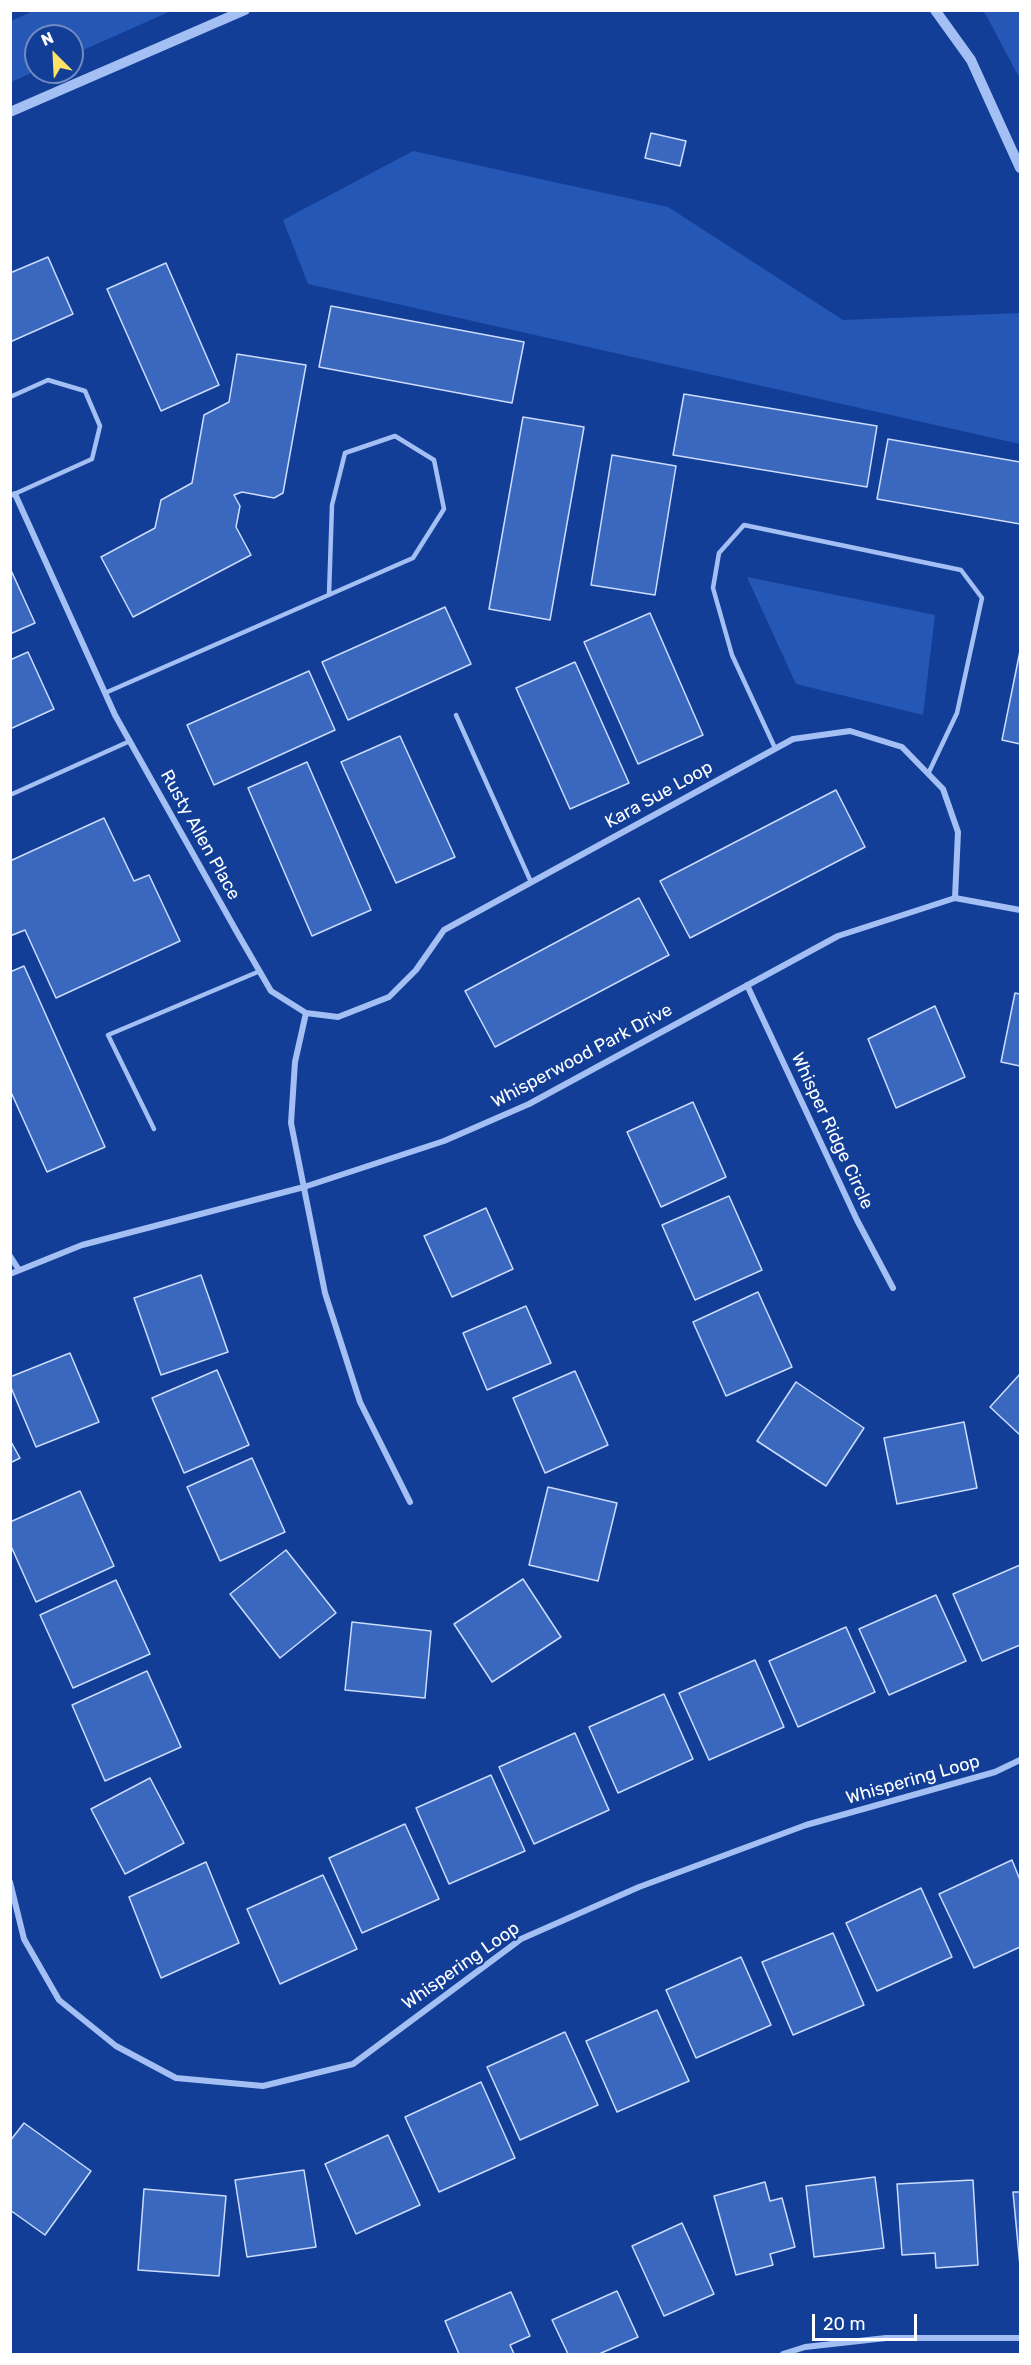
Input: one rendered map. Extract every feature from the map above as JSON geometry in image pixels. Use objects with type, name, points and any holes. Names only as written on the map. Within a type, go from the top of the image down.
[{"type":"street","points":[[10,112],[244,10]]},
{"type":"street","points":[[935,10],[971,60],[1020,168]]},
{"type":"street","name":"Rusty Allen Place","points":[[13,495],[105,693],[260,972],[271,991],[306,1013]]},
{"type":"street","name":"Kara Sue Loop","points":[[306,1013],[338,1017],[389,997],[416,970],[444,930],[793,739],[850,731],[902,747],[943,789],[958,832],[955,898]]},
{"type":"street","name":"Whisperwood Park Drive","points":[[10,1274],[82,1245],[304,1187],[444,1141],[528,1104],[838,936],[955,898],[1020,910]]},
{"type":"street","name":"Whisper Ridge Circle","points":[[747,985],[857,1220],[893,1288]]},
{"type":"street","points":[[306,1013],[296,1062],[291,1124],[325,1293],[360,1402],[410,1502]]},
{"type":"street","points":[[10,1256],[19,1270]]},
{"type":"street","name":"Whispering Loop","points":[[10,1882],[24,1939],[59,2000],[116,2046],[176,2078],[263,2086],[353,2064],[521,1939],[639,1887],[806,1825],[995,1772],[1020,1760]]},
{"type":"street","points":[[783,2355],[805,2347],[886,2338],[1020,2338]]},
{"type":"lane","points":[[10,397],[48,380],[85,391],[100,426],[92,459],[13,495]]},
{"type":"lane","points":[[105,693],[329,595],[413,558],[444,509],[434,460],[395,436],[345,453],[332,505],[329,595]]},
{"type":"lane","points":[[776,748],[732,655],[714,588],[719,553],[744,525],[961,570],[982,598],[957,713],[928,774]]},
{"type":"lane","points":[[456,715],[531,882]]},
{"type":"lane","points":[[10,795],[130,741]]},
{"type":"lane","points":[[154,1128],[108,1035],[260,972]]},
{"type":"shaded area","points":[[35,10],[171,10],[84,50],[84,24],[24,24],[24,76],[11,82],[11,21]]},
{"type":"shaded area","points":[[982,11],[1020,11],[1020,79],[986,15]]},
{"type":"shaded area","points":[[413,151],[668,207],[843,320],[1020,313],[1020,444],[308,284],[283,220]]},
{"type":"shaded area","points":[[747,577],[935,615],[923,715],[796,684]]},
{"type":"building","points":[[651,133],[686,141],[680,166],[645,158]]},
{"type":"building","points":[[48,257],[73,314],[10,342],[10,273]]},
{"type":"building","points":[[166,263],[219,385],[161,411],[107,289]]},
{"type":"building","points":[[331,306],[524,342],[512,403],[319,367]]},
{"type":"building","points":[[237,354],[306,365],[283,493],[274,498],[242,492],[234,495],[240,506],[236,527],[251,555],[133,617],[101,557],[155,528],[161,500],[192,483],[204,415],[229,402]]},
{"type":"building","points":[[684,394],[877,426],[867,487],[673,455]]},
{"type":"building","points":[[523,417],[584,427],[550,620],[489,609]]},
{"type":"building","points":[[888,439],[1020,462],[1020,524],[877,499]]},
{"type":"building","points":[[612,455],[676,466],[655,595],[591,585]]},
{"type":"building","points":[[10,568],[35,623],[10,634]]},
{"type":"building","points":[[445,607],[471,664],[348,720],[322,662]]},
{"type":"building","points":[[650,613],[703,735],[638,764],[584,642]]},
{"type":"building","points":[[1020,651],[1020,744],[1002,740]]},
{"type":"building","points":[[28,652],[54,709],[10,729],[10,660]]},
{"type":"building","points":[[575,662],[629,783],[570,809],[516,688]]},
{"type":"building","points":[[309,671],[335,730],[214,785],[187,725]]},
{"type":"building","points":[[400,736],[455,857],[396,883],[341,762]]},
{"type":"building","points":[[307,762],[371,910],[312,936],[248,788]]},
{"type":"building","points":[[836,790],[865,847],[690,938],[660,881]]},
{"type":"building","points":[[104,818],[134,881],[149,875],[180,941],[56,998],[25,930],[10,936],[10,861]]},
{"type":"building","points":[[639,898],[669,955],[495,1047],[465,991]]},
{"type":"building","points":[[24,966],[105,1147],[47,1172],[10,1090],[10,972]]},
{"type":"building","points":[[1015,993],[1020,994],[1020,1066],[1001,1062]]},
{"type":"building","points":[[935,1006],[965,1077],[896,1108],[868,1039]]},
{"type":"building","points":[[693,1102],[726,1177],[661,1207],[627,1132]]},
{"type":"building","points":[[729,1196],[762,1270],[695,1300],[662,1225]]},
{"type":"building","points":[[486,1208],[513,1269],[452,1297],[424,1236]]},
{"type":"building","points":[[201,1275],[228,1352],[161,1375],[134,1298]]},
{"type":"building","points":[[758,1292],[792,1367],[726,1396],[693,1322]]},
{"type":"building","points":[[526,1306],[551,1363],[487,1390],[463,1333]]},
{"type":"building","points":[[70,1353],[99,1422],[36,1447],[10,1385],[10,1377]]},
{"type":"building","points":[[217,1370],[249,1445],[184,1473],[152,1398]]},
{"type":"building","points":[[575,1371],[608,1445],[545,1473],[513,1398]]},
{"type":"building","points":[[1020,1374],[1020,1435],[990,1407]]},
{"type":"building","points":[[796,1382],[864,1428],[826,1486],[757,1441]]},
{"type":"building","points":[[964,1422],[977,1488],[897,1504],[884,1438]]},
{"type":"building","points":[[10,1440],[20,1458],[10,1463]]},
{"type":"building","points":[[252,1458],[285,1532],[220,1561],[187,1487]]},
{"type":"building","points":[[548,1487],[617,1503],[598,1581],[529,1565]]},
{"type":"building","points":[[80,1491],[114,1566],[36,1602],[10,1544],[10,1522]]},
{"type":"building","points":[[286,1550],[336,1613],[280,1658],[230,1594]]},
{"type":"building","points":[[1020,1565],[1020,1645],[982,1661],[953,1594]]},
{"type":"building","points":[[523,1579],[561,1637],[492,1682],[454,1624]]},
{"type":"building","points":[[116,1580],[150,1654],[73,1688],[40,1615]]},
{"type":"building","points":[[936,1595],[966,1661],[889,1695],[859,1629]]},
{"type":"building","points":[[352,1622],[431,1631],[425,1698],[345,1690]]},
{"type":"building","points":[[846,1627],[875,1692],[798,1727],[769,1661]]},
{"type":"building","points":[[755,1660],[784,1727],[709,1760],[679,1693]]},
{"type":"building","points":[[147,1671],[181,1747],[105,1781],[72,1705]]},
{"type":"building","points":[[664,1694],[693,1759],[618,1793],[589,1727]]},
{"type":"building","points":[[575,1733],[609,1810],[534,1844],[499,1767]]},
{"type":"building","points":[[491,1775],[525,1851],[449,1884],[416,1808]]},
{"type":"building","points":[[150,1778],[184,1843],[125,1874],[91,1809]]},
{"type":"building","points":[[405,1824],[439,1899],[362,1933],[329,1858]]},
{"type":"building","points":[[1012,1860],[1020,1880],[1020,1947],[974,1968],[939,1894]]},
{"type":"building","points":[[206,1862],[239,1943],[161,1978],[129,1897]]},
{"type":"building","points":[[323,1875],[357,1949],[280,1984],[247,1909]]},
{"type":"building","points":[[921,1888],[952,1957],[877,1991],[846,1923]]},
{"type":"building","points":[[833,1933],[864,2005],[793,2035],[762,1962]]},
{"type":"building","points":[[741,1957],[771,2025],[696,2058],[666,1990]]},
{"type":"building","points":[[657,2010],[689,2081],[617,2112],[586,2041]]},
{"type":"building","points":[[565,2032],[598,2105],[520,2140],[487,2067]]},
{"type":"building","points":[[481,2082],[515,2158],[439,2192],[405,2117]]},
{"type":"building","points":[[24,2123],[91,2171],[45,2235],[10,2210],[10,2141]]},
{"type":"building","points":[[388,2135],[420,2205],[356,2234],[325,2164]]},
{"type":"building","points":[[304,2170],[316,2247],[247,2257],[235,2180]]},
{"type":"building","points":[[875,2177],[884,2248],[814,2257],[806,2186]]},
{"type":"building","points":[[973,2180],[978,2265],[936,2268],[935,2253],[902,2255],[897,2184]]},
{"type":"building","points":[[765,2182],[770,2201],[782,2198],[795,2247],[770,2254],[773,2265],[736,2275],[714,2196]]},
{"type":"building","points":[[144,2189],[226,2196],[219,2276],[138,2270]]},
{"type":"building","points":[[1013,2192],[1020,2192],[1020,2266]]},
{"type":"building","points":[[682,2223],[714,2294],[664,2316],[632,2246]]},
{"type":"building","points":[[617,2291],[638,2337],[599,2354],[568,2354],[552,2320]]},
{"type":"building","points":[[511,2292],[530,2336],[510,2345],[514,2354],[459,2354],[445,2321]]}]
